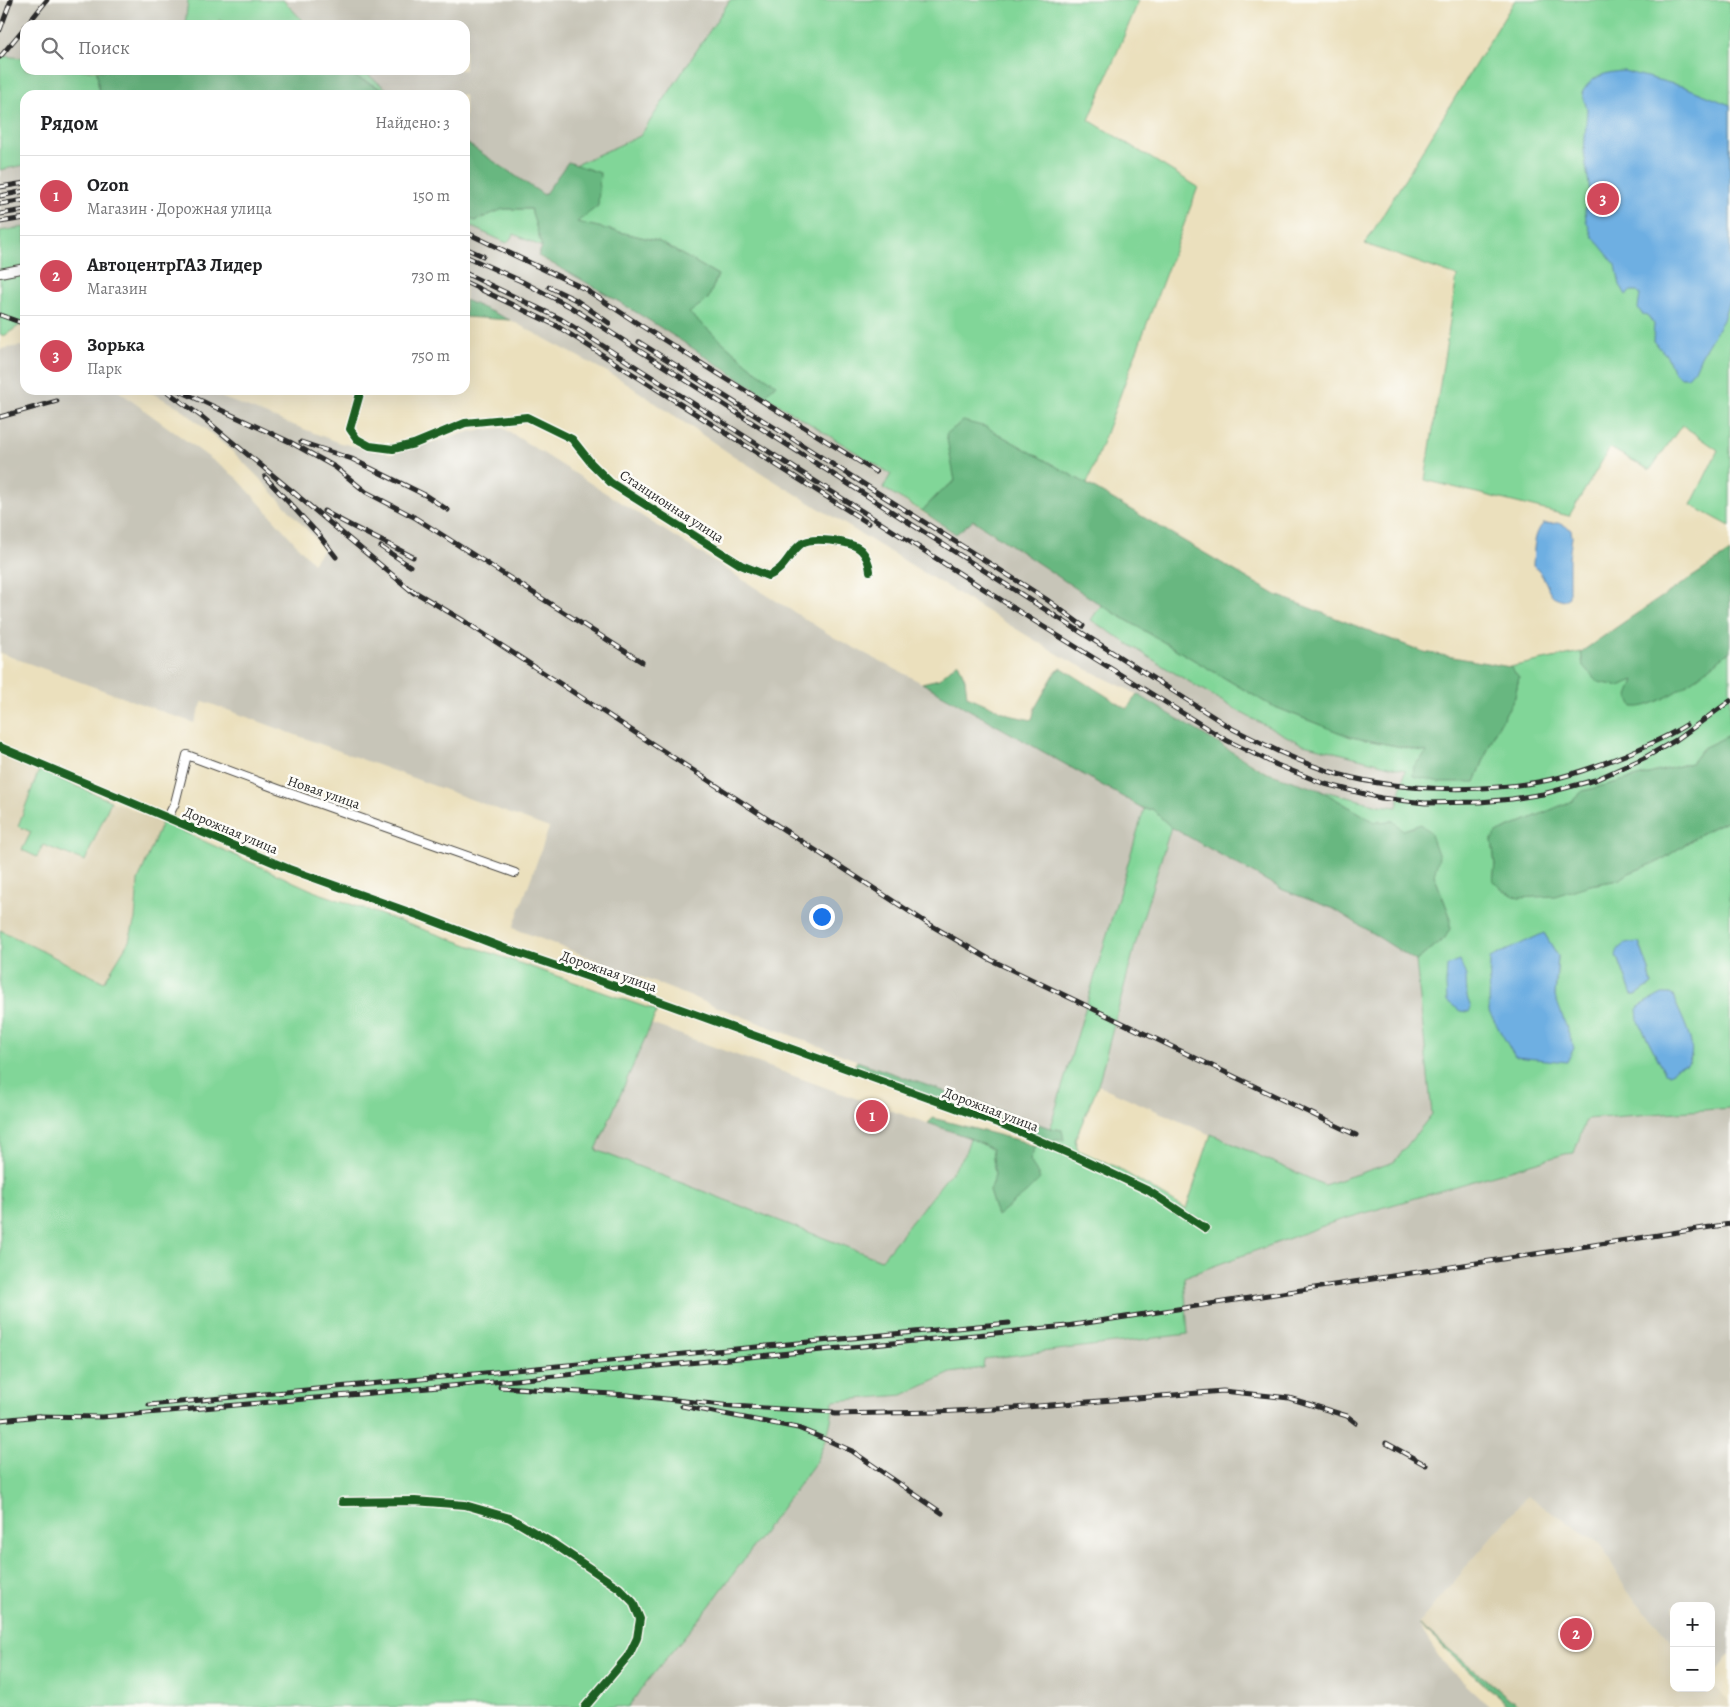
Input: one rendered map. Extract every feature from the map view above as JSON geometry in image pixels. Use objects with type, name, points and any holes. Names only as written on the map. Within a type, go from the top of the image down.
[{"type":"street","points":[[0,273],[20,269]]},
{"type":"street","name":"Станционная улица","points":[[360,395],[350,429],[357,439],[370,446],[393,449],[414,444],[465,423],[527,417],[572,439],[591,463],[611,483],[741,566],[768,576],[778,573],[801,544],[810,539],[844,543],[859,548],[868,559],[870,571]]},
{"type":"street","name":"Дорожная улица","points":[[0,747],[288,869],[504,948],[654,999],[1006,1126],[1149,1191],[1205,1228]]},
{"type":"street","name":"Новая улица","points":[[168,817],[175,803],[187,755],[515,873]]},
{"type":"street","points":[[342,1502],[415,1501],[465,1505],[510,1518],[554,1544],[619,1588],[633,1602],[640,1619],[636,1638],[629,1655],[585,1707]]},
{"type":"shaded area","points":[[0,0],[188,0],[186,20],[20,20],[20,58],[0,56]]},
{"type":"shaded area","points":[[283,0],[730,0],[640,136],[575,165],[568,162],[544,195],[470,145],[470,90],[388,90],[368,75],[470,75],[470,20],[302,20]]},
{"type":"shaded area","points":[[20,166],[20,228],[0,231],[0,170]]},
{"type":"shaded area","points":[[470,226],[507,243],[514,234],[542,247],[538,257],[587,282],[644,317],[765,396],[892,475],[883,488],[956,534],[972,520],[1101,605],[1091,620],[1166,668],[1247,716],[1300,743],[1405,770],[1397,807],[1379,805],[1320,790],[1265,771],[1137,694],[1068,660],[988,612],[729,453],[620,379],[510,320],[470,302]]},
{"type":"shaded area","points":[[20,346],[20,395],[124,395],[237,478],[313,563],[324,548],[261,480],[233,452],[179,407],[156,395],[215,395],[340,443],[391,454],[472,431],[503,428],[835,638],[922,683],[1144,809],[1050,1128],[850,1058],[513,928],[549,828],[203,701],[194,723],[0,653],[0,349]]},
{"type":"shaded area","points":[[0,754],[39,770],[18,826],[31,832],[36,857],[42,845],[85,861],[111,801],[162,822],[138,881],[135,919],[129,941],[104,983],[0,930]]},
{"type":"shaded area","points":[[1171,827],[1283,890],[1334,909],[1416,961],[1432,1114],[1394,1162],[1324,1185],[1098,1085],[1140,927]]},
{"type":"shaded area","points":[[651,1024],[970,1138],[964,1155],[881,1260],[595,1150]]},
{"type":"shaded area","points":[[1730,1108],[1730,1654],[1715,1673],[1715,1602],[1670,1602],[1670,1639],[1628,1592],[1600,1544],[1527,1496],[1418,1624],[1443,1663],[1490,1707],[628,1707],[708,1608],[827,1440],[833,1412],[833,1401],[903,1395],[951,1373],[983,1368],[984,1359],[1188,1334],[1184,1277],[1331,1223],[1565,1154],[1574,1153],[1586,1119]]},
{"type":"shaded area","points":[[1527,1496],[1600,1544],[1628,1592],[1670,1639],[1670,1692],[1715,1692],[1715,1688],[1730,1701],[1730,1707],[1520,1707],[1418,1624]]},
{"type":"green space","points":[[188,0],[283,0],[302,20],[219,20],[186,20]]},
{"type":"green space","points":[[730,0],[1139,0],[1089,120],[1198,187],[1087,484],[986,427],[953,465],[955,481],[940,492],[922,511],[883,488],[891,474],[765,396],[775,384],[755,370],[688,313],[708,299],[718,275],[658,241],[576,222],[600,173],[575,165],[640,136]]},
{"type":"green space","points":[[1515,0],[1627,0],[1633,2],[1637,0],[1724,0],[1730,2],[1730,526],[1691,505],[1718,450],[1682,425],[1650,470],[1610,448],[1569,516],[1425,480],[1457,276],[1365,244]]},
{"type":"green space","points":[[0,56],[20,58],[20,75],[97,75],[99,90],[20,90],[20,166],[0,170]]},
{"type":"green space","points":[[97,75],[352,75],[383,90],[99,90]]},
{"type":"green space","points":[[352,75],[368,75],[388,90]]},
{"type":"green space","points":[[470,145],[544,195],[568,162],[600,173],[598,206],[577,222],[658,241],[718,275],[708,299],[689,313],[755,370],[776,384],[765,396],[625,305],[538,256],[542,247],[531,209],[503,209],[475,221],[470,218]]},
{"type":"green space","points":[[503,209],[531,209],[542,247],[514,234],[507,243],[470,226],[470,218],[475,220]]},
{"type":"green space","points":[[20,228],[20,325],[4,336],[0,334],[0,231]]},
{"type":"green space","points":[[470,302],[510,320],[470,317]]},
{"type":"green space","points":[[963,421],[986,427],[1276,595],[1424,652],[1510,667],[1519,677],[1515,697],[1495,732],[1475,782],[1440,782],[1413,776],[1414,766],[1427,752],[1351,737],[1270,705],[1101,605],[973,520],[956,534],[922,511],[940,492],[955,481],[946,434]]},
{"type":"green space","points":[[1730,552],[1730,651],[1710,667],[1684,686],[1657,702],[1633,707],[1628,696],[1634,680],[1619,686],[1598,682],[1583,666],[1581,652]]},
{"type":"green space","points":[[1101,605],[1270,705],[1351,737],[1427,752],[1414,766],[1475,782],[1495,732],[1515,697],[1519,677],[1510,667],[1581,652],[1583,666],[1634,679],[1685,686],[1730,651],[1730,735],[1703,748],[1691,763],[1583,791],[1572,801],[1496,833],[1492,839],[1495,865],[1493,881],[1590,885],[1619,880],[1629,873],[1660,861],[1702,833],[1730,819],[1730,1108],[1586,1119],[1574,1153],[1565,1154],[1331,1223],[1184,1277],[1188,1334],[984,1359],[983,1368],[951,1373],[903,1395],[833,1401],[832,1418],[828,1433],[815,1463],[708,1608],[628,1707],[0,1707],[0,930],[104,982],[129,941],[135,919],[138,881],[162,822],[316,892],[657,1011],[596,1150],[881,1260],[964,1156],[970,1138],[992,1149],[995,1175],[989,1191],[997,1215],[1007,1207],[1035,1147],[1062,1130],[1050,1128],[1144,809],[1152,809],[1171,827],[1140,927],[1098,1085],[1075,1140],[1078,1150],[1114,1166],[1186,1209],[1211,1134],[1324,1185],[1394,1162],[1432,1114],[1416,961],[1445,938],[1450,916],[1434,875],[1402,830],[1393,821],[1375,822],[1320,790],[1379,805],[1397,807],[1405,770],[1300,743],[1247,716],[1166,668],[1091,620]],"holes":[[[1544,933],[1558,956],[1555,996]],[[1639,942],[1652,984],[1636,995],[1632,995],[1619,960]],[[1673,996],[1689,1037],[1691,1045],[1690,1062],[1665,1072],[1643,1030]]]},
{"type":"green space","points":[[958,662],[965,679],[967,696],[1013,716],[1032,720],[1035,708],[1056,671],[1062,668],[1127,709],[1137,694],[1265,772],[1320,790],[1375,822],[1393,821],[1403,830],[1421,824],[1430,832],[1439,857],[1434,875],[1450,916],[1450,929],[1445,938],[1416,961],[1334,909],[1283,890],[1171,827],[1152,809],[1144,809],[922,683],[939,679]]},
{"type":"green space","points":[[1730,735],[1730,819],[1702,833],[1660,861],[1629,873],[1619,880],[1590,885],[1555,896],[1518,898],[1501,889],[1493,881],[1495,865],[1492,839],[1496,833],[1572,801],[1583,791],[1691,763],[1703,748]]},
{"type":"green space","points":[[39,770],[111,801],[85,861],[43,845],[37,857],[22,850],[31,832],[18,826]]},
{"type":"green space","points":[[857,1061],[1050,1128],[1062,1130],[1064,1140],[1044,1140],[853,1068]]},
{"type":"green space","points":[[933,1118],[1021,1141],[1035,1147],[1030,1160],[1040,1179],[997,1216],[989,1191],[995,1175],[992,1149],[970,1138],[928,1123]]},
{"type":"green space","points":[[1418,1624],[1520,1707],[1509,1707]]},
{"type":"water","points":[[1624,71],[1685,87],[1730,105],[1730,297],[1723,320],[1701,356],[1696,368],[1688,377],[1680,377],[1673,371],[1667,356],[1653,341],[1654,324],[1638,308],[1640,295],[1637,291],[1631,291],[1626,295],[1620,285],[1616,265],[1592,236],[1586,220],[1585,210],[1591,198],[1584,152],[1587,109],[1582,93],[1594,79],[1611,72]]},
{"type":"water","points":[[1558,523],[1571,529],[1572,537],[1569,558],[1569,597],[1565,600],[1556,597],[1549,591],[1543,577],[1533,565],[1537,533],[1543,524]]},
{"type":"water","points":[[1544,933],[1558,956],[1555,996],[1574,1048],[1567,1062],[1515,1057],[1489,1012],[1490,958]]},
{"type":"water","points":[[1639,942],[1652,984],[1636,995],[1632,995],[1619,960],[1616,957],[1618,949],[1621,947]]},
{"type":"water","points":[[1460,961],[1466,976],[1467,997],[1471,1008],[1469,1012],[1460,1011],[1447,1001],[1447,966]]},
{"type":"water","points":[[1662,994],[1673,996],[1688,1031],[1692,1050],[1691,1058],[1687,1065],[1678,1067],[1669,1074],[1665,1073],[1638,1020],[1637,1009]]},
{"type":"railway","points":[[0,30],[11,0]]},
{"type":"railway","points":[[31,20],[47,0]]},
{"type":"railway","points":[[0,57],[20,33]]},
{"type":"railway","points":[[0,187],[20,184]]},
{"type":"railway","points":[[0,196],[20,192]]},
{"type":"railway","points":[[0,204],[20,201]]},
{"type":"railway","points":[[0,214],[20,211]]},
{"type":"railway","points":[[0,222],[20,219]]},
{"type":"railway","points":[[470,234],[585,289],[876,472]]},
{"type":"railway","points":[[470,250],[483,256]]},
{"type":"railway","points":[[470,258],[521,281],[571,307],[1231,728],[1315,767],[1352,778],[1404,786],[1460,789],[1514,786],[1549,780],[1593,767],[1649,745],[1686,725]]},
{"type":"railway","points":[[470,275],[561,319],[1031,619],[1226,740],[1277,765],[1325,784],[1381,798],[1425,803],[1480,802],[1543,794],[1595,780],[1644,758],[1676,740],[1730,701]]},
{"type":"railway","points":[[470,284],[557,326],[868,523]]},
{"type":"railway","points":[[549,287],[576,300],[609,323]]},
{"type":"railway","points":[[0,315],[20,322]]},
{"type":"railway","points":[[639,342],[1046,599],[1083,626]]},
{"type":"railway","points":[[172,395],[202,417],[298,496]]},
{"type":"railway","points":[[189,395],[290,442],[335,467],[366,492],[414,517],[642,662]]},
{"type":"railway","points":[[0,417],[57,401]]},
{"type":"railway","points":[[301,442],[352,459],[425,495],[448,510]]},
{"type":"railway","points":[[265,477],[319,535],[336,557]]},
{"type":"railway","points":[[293,492],[414,593]]},
{"type":"railway","points":[[324,511],[413,557]]},
{"type":"railway","points":[[381,547],[410,566]]},
{"type":"railway","points":[[410,589],[464,621],[927,923],[989,959],[1356,1135]]},
{"type":"railway","points":[[35,1416],[102,1417],[473,1384],[1067,1326],[1730,1224]]},
{"type":"railway","points":[[149,1405],[1009,1323]]},
{"type":"railway","points":[[500,1387],[628,1395],[732,1406],[833,1412],[834,1414],[1014,1408],[1223,1391],[1289,1398],[1347,1416],[1356,1423]]},
{"type":"railway","points":[[682,1406],[798,1428],[852,1451],[942,1513]]},
{"type":"railway","points":[[0,1420],[40,1416]]},
{"type":"railway","points":[[1386,1443],[1426,1465]]},
{"type":"cycle path","points":[[360,395],[350,429],[357,439],[370,446],[393,449],[414,444],[465,423],[527,417],[572,439],[591,463],[611,483],[741,565],[768,576],[779,570],[801,544],[813,540],[822,540],[849,544],[861,550],[867,559],[870,571]]},
{"type":"cycle path","points":[[0,747],[289,869],[504,948],[650,998],[1006,1126],[1149,1191],[1205,1228]]},
{"type":"cycle path","points":[[342,1502],[415,1501],[465,1505],[510,1518],[554,1544],[619,1588],[633,1602],[640,1619],[637,1638],[629,1655],[585,1707]]},
{"type":"place","name":"Зорька","points":[[1603,199]]},
{"type":"place","name":"Ozon","points":[[872,1116]]},
{"type":"place","name":"АвтоцентрГАЗ Лидер","points":[[1576,1634]]}]
